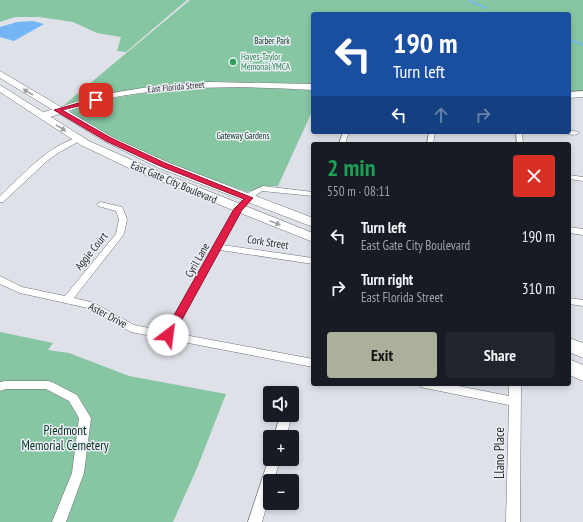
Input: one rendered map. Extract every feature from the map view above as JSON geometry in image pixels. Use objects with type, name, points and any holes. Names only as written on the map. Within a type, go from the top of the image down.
[{"type":"main road","name":"East Gate City Boulevard","points":[[0,74],[57,110],[108,139],[179,171],[311,222]]},
{"type":"main road","name":"East Florida Street","points":[[43,116],[57,110],[124,94],[181,86],[233,84],[311,87]]},
{"type":"main road","name":"East Gate City Boulevard","points":[[0,88],[82,141],[139,168],[311,237]]},
{"type":"main road","points":[[571,95],[583,94]]},
{"type":"main road","points":[[82,141],[99,146],[162,172],[176,173],[179,171]]},
{"type":"main road","points":[[571,345],[583,351]]},
{"type":"main road","points":[[571,367],[583,374]]},
{"type":"street","points":[[571,132],[576,133]]},
{"type":"street","points":[[0,200],[44,159],[55,151],[82,141]]},
{"type":"street","points":[[571,177],[583,179]]},
{"type":"street","name":"Cyril Lane","points":[[168,335],[219,247],[238,209],[249,198],[263,188],[311,194]]},
{"type":"street","name":"Aggie Court","points":[[68,299],[120,234],[123,220],[119,209],[100,204]]},
{"type":"street","points":[[571,230],[583,232]]},
{"type":"street","name":"Cork Street","points":[[219,247],[311,261]]},
{"type":"street","name":"Aster Drive","points":[[0,279],[4,283],[20,290],[92,305],[131,328],[311,363]]},
{"type":"street","points":[[571,301],[583,303]]},
{"type":"street","points":[[0,387],[5,385],[48,385],[73,398],[86,418],[78,473],[59,522]]},
{"type":"street","points":[[435,386],[514,401]]},
{"type":"street","name":"Llano Place","points":[[513,522],[514,386]]},
{"type":"street","points":[[255,522],[272,466]]},
{"type":"green space","points":[[0,0],[187,0],[126,52],[117,51],[121,37],[97,33],[73,22],[39,17],[15,17],[0,22]]},
{"type":"green space","name":"Barber Park","points":[[190,0],[583,0],[583,92],[571,93],[571,12],[311,12],[311,85],[233,82],[188,83],[134,90],[64,105]]},
{"type":"green space","name":"Gateway Gardens","points":[[223,86],[311,89],[311,113],[278,186],[264,186],[248,192],[170,165],[107,136],[70,114],[72,109],[77,106],[132,95],[186,88]]},
{"type":"green space","name":"Piedmont Memorial Cemetery","points":[[0,332],[53,343],[48,350],[69,353],[129,376],[226,394],[197,468],[173,522],[0,522]]},
{"type":"water","points":[[33,21],[44,24],[14,41],[0,37],[0,27],[17,22]]},
{"type":"waterway","points":[[469,0],[486,8]]},
{"type":"waterway","points":[[571,40],[583,45]]},
{"type":"place","name":"Hayes-Taylor Memorial YMCA","points":[[233,62]]},
{"type":"route","points":[[96,100],[57,110],[108,139],[163,165],[249,198],[238,209],[219,247],[168,335]]}]
